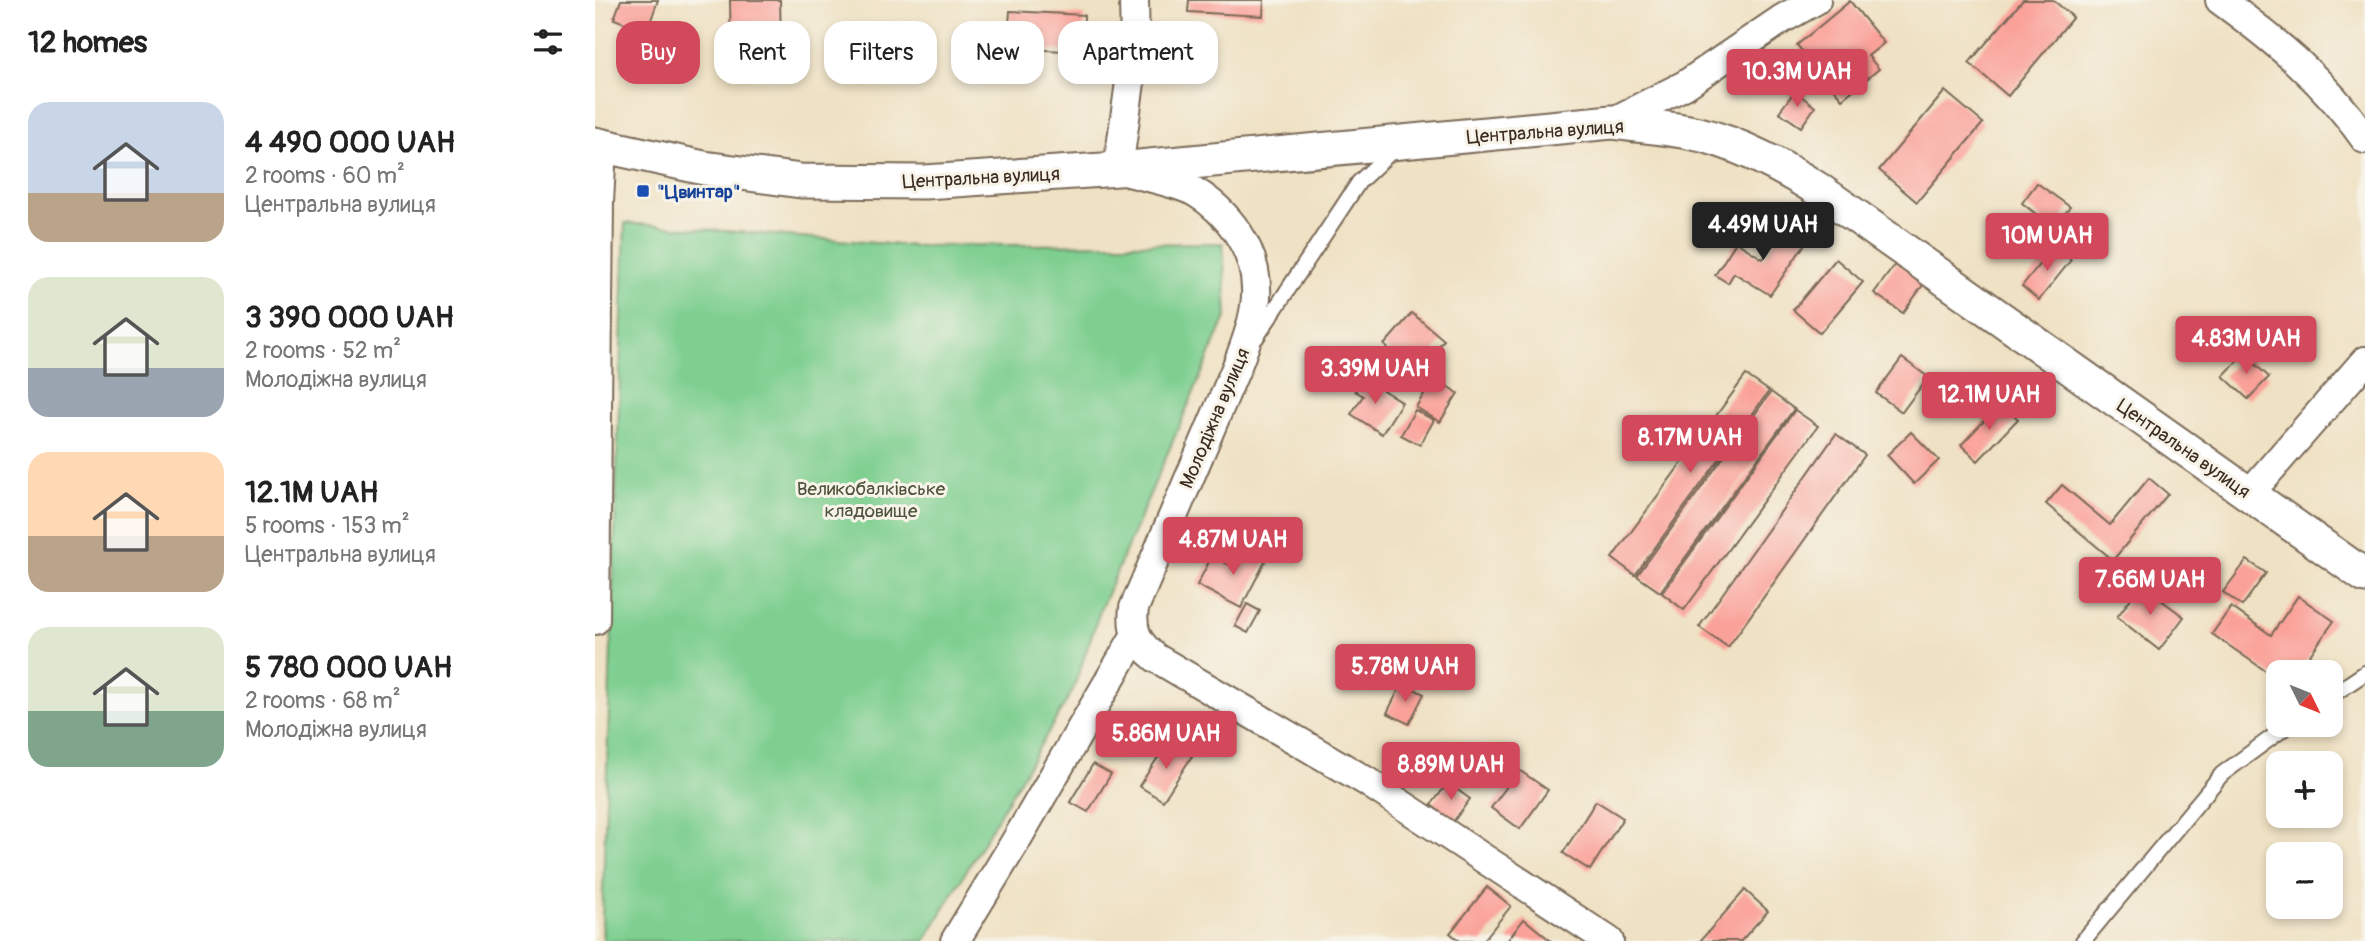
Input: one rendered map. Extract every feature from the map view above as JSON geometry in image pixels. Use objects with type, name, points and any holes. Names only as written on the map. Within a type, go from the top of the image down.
[{"type":"street","points":[[1118,169],[1135,46],[1133,0]]},
{"type":"street","points":[[1612,122],[1685,85],[1782,19],[1816,0]]},
{"type":"street","points":[[2220,0],[2272,39],[2314,77],[2365,139]]},
{"type":"street","name":"Центральна вулиця","points":[[599,145],[704,168],[801,181],[925,181],[1118,169],[1612,122],[1712,138],[1783,167],[2365,576]]},
{"type":"street","points":[[595,620],[599,145]]},
{"type":"street","name":"Молодіжна вулиця","points":[[1118,169],[1194,192],[1215,206],[1231,223],[1246,246],[1256,270],[1256,300],[1250,333],[1134,608],[1132,623],[1135,636]]},
{"type":"street","points":[[2249,494],[2365,362]]},
{"type":"street","points":[[955,941],[1135,636],[1143,649],[1156,658],[1366,781],[1609,941]]},
{"type":"lane","points":[[1237,366],[1359,182],[1403,142]]},
{"type":"lane","points":[[2343,688],[2365,673]]},
{"type":"lane","points":[[2083,941],[2222,774],[2272,737]]},
{"type":"green space","name":"Великобалківське кладовище","points":[[625,223],[914,246],[1223,243],[1227,315],[1101,608],[1073,690],[925,941],[603,941]]},
{"type":"building","points":[[621,0],[658,0],[651,21],[614,19]]},
{"type":"building","points":[[730,0],[780,0],[780,21],[730,21]]},
{"type":"building","points":[[1189,0],[1264,0],[1263,16],[1188,12]]},
{"type":"building","points":[[2023,0],[2053,0],[2073,17],[2008,96],[1969,63]]},
{"type":"building","points":[[1850,1],[1884,43],[1868,56],[1879,69],[1842,99],[1797,45]]},
{"type":"building","points":[[1010,11],[1084,15],[1084,21],[1058,21],[1058,51],[1044,50],[1044,21],[1009,21]]},
{"type":"building","points":[[1795,91],[1815,107],[1801,127],[1779,112]]},
{"type":"building","points":[[1945,91],[1983,123],[1917,202],[1879,170]]},
{"type":"building","points":[[2037,183],[2070,207],[2054,228],[2022,203]]},
{"type":"building","points":[[1785,226],[1807,241],[1770,295],[1734,273],[1728,283],[1715,275],[1736,242],[1763,259]]},
{"type":"building","points":[[2054,246],[2071,260],[2039,300],[2022,286]]},
{"type":"building","points":[[1836,259],[1863,282],[1820,333],[1793,310]]},
{"type":"building","points":[[1897,262],[1925,282],[1903,313],[1874,293]]},
{"type":"building","points":[[1412,313],[1444,340],[1416,373],[1384,345]]},
{"type":"building","points":[[2244,354],[2269,377],[2248,399],[2223,376]]},
{"type":"building","points":[[1902,358],[1928,377],[1902,412],[1876,393]]},
{"type":"building","points":[[1746,375],[1769,391],[1635,575],[1612,558]]},
{"type":"building","points":[[1363,378],[1402,402],[1382,434],[1351,414],[1363,396],[1355,391]]},
{"type":"building","points":[[1434,378],[1458,393],[1440,422],[1416,407]]},
{"type":"building","points":[[1771,392],[1794,409],[1660,592],[1637,576]]},
{"type":"building","points":[[2001,403],[2018,419],[1978,461],[1961,445]]},
{"type":"building","points":[[1415,410],[1434,420],[1420,445],[1401,435]]},
{"type":"building","points":[[1795,410],[1818,426],[1684,610],[1662,593]]},
{"type":"building","points":[[1911,432],[1939,460],[1914,484],[1887,455]]},
{"type":"building","points":[[1836,434],[1865,455],[1728,647],[1699,627]]},
{"type":"building","points":[[2149,478],[2168,494],[2113,560],[2046,504],[2062,485],[2110,525]]},
{"type":"building","points":[[1245,546],[1267,558],[1241,608],[1197,585],[1212,556],[1234,567]]},
{"type":"building","points":[[2247,560],[2266,573],[2242,606],[2223,592]]},
{"type":"building","points":[[2141,585],[2184,617],[2159,650],[2117,617]]},
{"type":"building","points":[[2298,596],[2334,621],[2306,660],[2266,660],[2266,671],[2212,634],[2231,607],[2271,635]]},
{"type":"building","points":[[1247,604],[1260,611],[1248,633],[1235,626]]},
{"type":"building","points":[[1402,683],[1424,694],[1409,724],[1387,713]]},
{"type":"building","points":[[1169,741],[1192,756],[1163,801],[1139,786]]},
{"type":"building","points":[[1093,764],[1111,774],[1088,812],[1070,802]]},
{"type":"building","points":[[1519,770],[1548,790],[1520,829],[1491,808]]},
{"type":"building","points":[[1448,783],[1470,799],[1453,822],[1431,805]]},
{"type":"building","points":[[1596,801],[1623,818],[1590,870],[1563,853]]},
{"type":"building","points":[[1487,887],[1511,906],[1483,941],[1460,941],[1450,933]]},
{"type":"building","points":[[1745,890],[1768,911],[1741,941],[1700,941]]},
{"type":"building","points":[[1524,919],[1551,941],[1507,941]]},
{"type":"place","name":"\"Цвинтар\"","points":[[643,191]]}]
